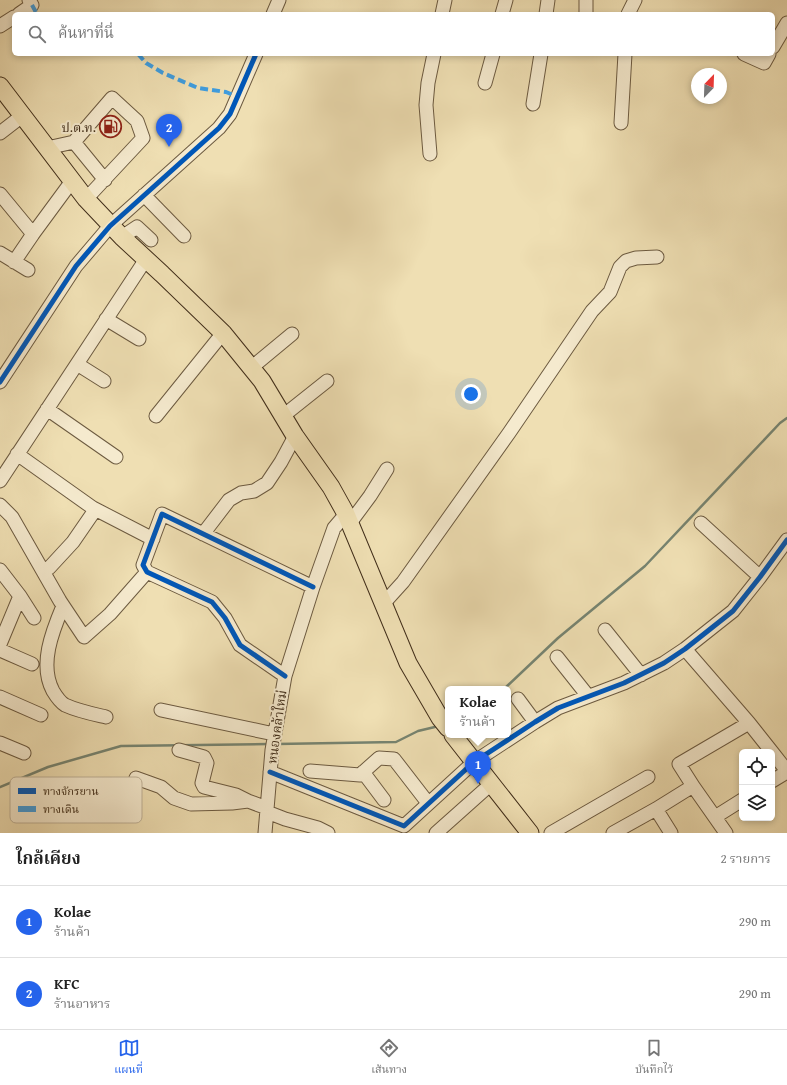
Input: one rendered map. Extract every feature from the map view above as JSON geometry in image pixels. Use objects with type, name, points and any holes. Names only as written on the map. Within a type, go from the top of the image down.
[{"type":"main road","points":[[0,86],[86,199],[116,232],[223,333],[262,381],[296,436],[331,487],[348,519],[408,663],[444,723]]},
{"type":"main road","points":[[455,738],[530,833]]},
{"type":"street","points":[[22,12],[32,5],[30,0]]},
{"type":"street","points":[[274,12],[279,0]]},
{"type":"street","points":[[503,12],[506,0]]},
{"type":"street","points":[[546,12],[548,0]]},
{"type":"street","points":[[586,0],[586,12]]},
{"type":"street","points":[[629,12],[635,0]]},
{"type":"street","points":[[0,26],[12,18]]},
{"type":"street","points":[[775,44],[787,23]]},
{"type":"street","points":[[1,378],[76,266],[116,232],[144,195],[219,128],[228,117],[255,56]]},
{"type":"street","points":[[430,154],[426,105],[428,83],[434,56]]},
{"type":"street","points":[[485,83],[492,56]]},
{"type":"street","points":[[533,104],[541,56]]},
{"type":"street","points":[[621,123],[624,56]]},
{"type":"street","points":[[748,56],[764,63],[768,56]]},
{"type":"street","points":[[47,148],[74,142],[112,98],[137,121],[143,138],[86,199]]},
{"type":"street","points":[[0,134],[22,116]]},
{"type":"street","points":[[74,142],[105,180]]},
{"type":"street","points":[[14,262],[72,181]]},
{"type":"street","points":[[0,194],[33,234]]},
{"type":"street","points":[[144,195],[184,236]]},
{"type":"street","points":[[116,232],[137,227],[151,240]]},
{"type":"street","points":[[0,253],[28,270]]},
{"type":"street","points":[[384,603],[403,582],[509,434],[592,311],[610,292],[620,267],[626,260],[657,257]]},
{"type":"street","points":[[0,481],[146,259]]},
{"type":"street","points":[[106,319],[139,339]]},
{"type":"street","points":[[156,416],[223,333]]},
{"type":"street","points":[[251,368],[292,334]]},
{"type":"street","points":[[77,364],[104,380]]},
{"type":"street","points":[[283,416],[327,381]]},
{"type":"street","points":[[47,409],[116,457]]},
{"type":"street","points":[[204,534],[229,500],[241,493],[254,491],[266,483],[282,462],[296,436]]},
{"type":"street","points":[[18,454],[95,510],[153,540]]},
{"type":"street","name":"หนองคล้าใหม่","points":[[265,833],[273,741],[285,676],[313,587],[334,528],[348,519],[370,496],[387,469]]},
{"type":"street","points":[[0,505],[12,517],[63,606],[84,637],[110,614],[147,572]]},
{"type":"street","points":[[49,568],[73,542],[95,510]]},
{"type":"street","points":[[285,676],[240,645],[225,618],[212,602],[147,572],[143,565],[162,514],[313,587]]},
{"type":"street","points":[[701,523],[760,577]]},
{"type":"street","points":[[511,738],[558,708],[624,684],[664,663],[685,649],[734,611],[786,544]]},
{"type":"street","points":[[0,570],[20,596],[34,618]]},
{"type":"street","points":[[0,644],[20,596]]},
{"type":"street","points":[[63,606],[49,646],[46,660],[48,676],[52,689],[64,704],[78,710],[106,717]]},
{"type":"street","points":[[605,630],[642,674]]},
{"type":"street","points":[[685,649],[770,749]]},
{"type":"street","points":[[0,650],[32,664]]},
{"type":"street","points":[[557,657],[588,696]]},
{"type":"street","points":[[0,697],[41,715]]},
{"type":"street","points":[[518,699],[535,722]]},
{"type":"street","points":[[162,710],[273,741]]},
{"type":"street","points":[[726,833],[679,764],[749,723]]},
{"type":"street","points":[[270,772],[404,826],[474,762],[511,738]]},
{"type":"street","points":[[0,743],[24,754]]},
{"type":"street","points":[[179,750],[204,757],[207,763],[202,783],[204,787],[236,795],[285,819],[318,828],[328,833]]},
{"type":"street","points":[[775,756],[787,772],[775,779]]},
{"type":"street","points":[[310,771],[360,775],[379,758],[394,759],[428,803]]},
{"type":"street","points":[[363,772],[384,800]]},
{"type":"street","points":[[551,833],[648,777]]},
{"type":"street","points":[[142,780],[161,788],[174,798],[191,804],[248,801]]},
{"type":"street","points":[[436,833],[491,784]]},
{"type":"street","points":[[613,833],[693,786]]},
{"type":"street","points":[[715,817],[739,802]]},
{"type":"street","points":[[656,809],[671,833]]},
{"type":"street","points":[[285,819],[299,833]]},
{"type":"waterway","points":[[507,686],[558,638],[645,566],[780,423],[787,418]]},
{"type":"waterway","points":[[277,744],[396,742],[418,731],[439,726]]},
{"type":"waterway","points":[[24,777],[48,767],[121,746],[268,744]]},
{"type":"waterway","points":[[0,787],[10,783]]},
{"type":"marked path","points":[[32,5],[36,12]]},
{"type":"marked path","points":[[140,56],[146,63],[163,73],[198,88],[226,92],[238,97]]},
{"type":"cycle path","points":[[0,382],[76,266],[110,226],[219,128],[230,114],[255,56]]},
{"type":"cycle path","points":[[285,676],[240,645],[225,618],[212,602],[147,572],[143,565],[162,514],[313,587]]},
{"type":"cycle path","points":[[511,738],[558,708],[624,683],[664,663],[685,649],[733,611],[787,540]]},
{"type":"cycle path","points":[[270,772],[404,826],[474,762],[511,738]]},
{"type":"place","name":"ป.ต.ท.","points":[[111,127]]},
{"type":"place","name":"KFC","points":[[169,147]]},
{"type":"place","name":"Kolae","points":[[478,784]]}]
